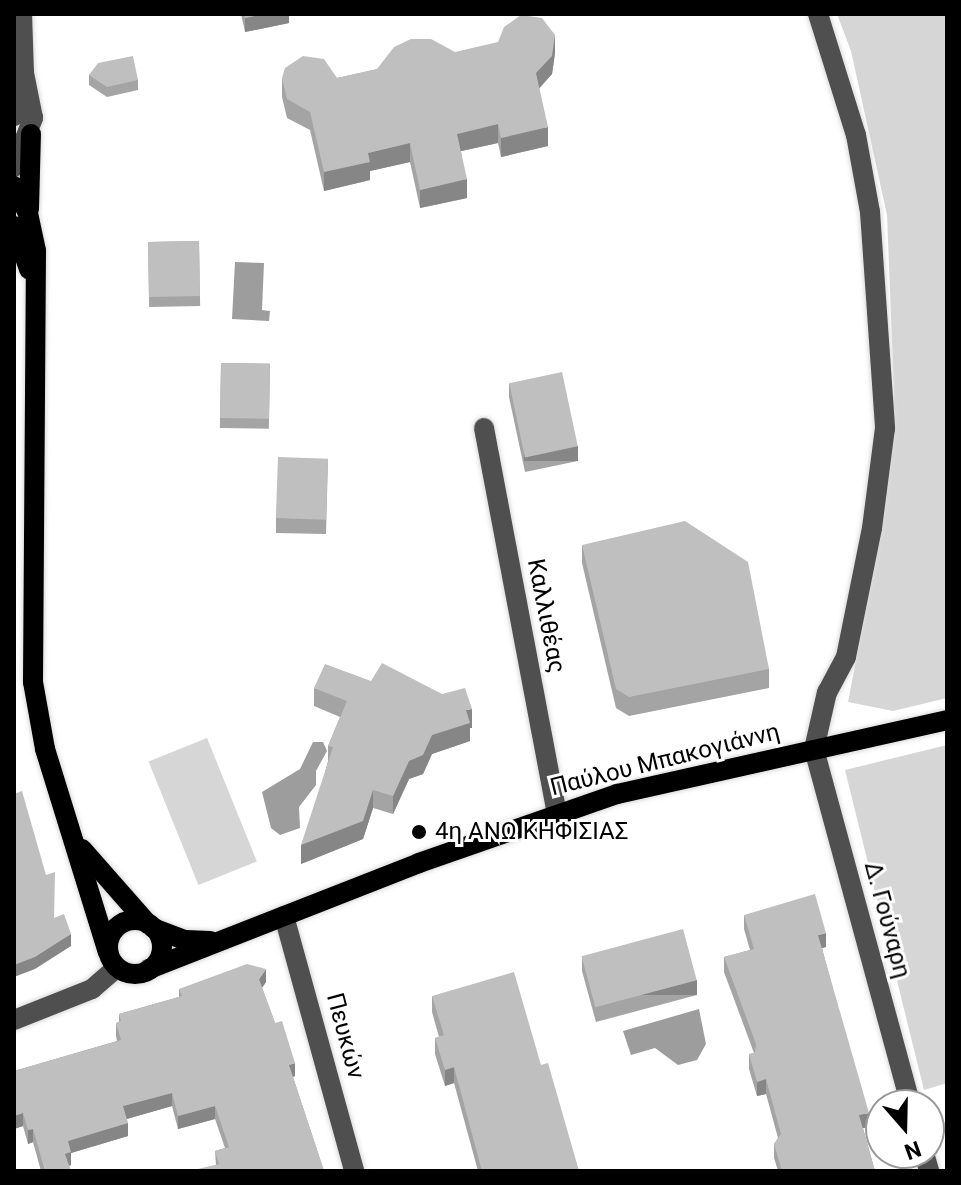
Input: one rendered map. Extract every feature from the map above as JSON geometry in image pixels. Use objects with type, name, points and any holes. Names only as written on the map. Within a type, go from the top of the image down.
[{"type":"main road","points":[[21,220],[31,134]]},
{"type":"main road","points":[[14,186],[21,220],[36,238],[33,285],[33,682],[45,749],[112,960],[132,974],[149,969],[161,946],[150,926],[75,840]]},
{"type":"main road","name":"Παύλου Μπακογιάννη","points":[[149,969],[557,813],[617,794],[947,720]]},
{"type":"main road","points":[[112,960],[110,936],[122,923],[150,926]]},
{"type":"main road","name":"Παύλου Μπακογιάννη","points":[[150,926],[185,940],[222,941]]},
{"type":"street","points":[[14,116],[24,73],[22,14]]},
{"type":"street","points":[[814,749],[827,692],[846,657],[872,528],[885,428],[870,212],[856,135],[818,14]]},
{"type":"street","points":[[14,167],[31,134],[33,98],[24,73]]},
{"type":"street","name":"Καλλιθέας","points":[[484,428],[557,813]]},
{"type":"street","name":"Δ. Γούναρη","points":[[814,749],[907,1089]]},
{"type":"street","name":"Πευκών","points":[[284,916],[354,1171]]},
{"type":"street","points":[[14,1020],[92,989],[112,960]]},
{"type":"shaded area","points":[[837,14],[947,14],[947,698],[893,711],[848,702],[877,551],[894,392],[887,215],[851,51]]},
{"type":"shaded area","points":[[235,262],[264,263],[262,310],[270,311],[269,321],[232,319]]},
{"type":"shaded area","points":[[207,738],[257,861],[198,885],[149,762]]},
{"type":"shaded area","points":[[313,742],[323,742],[327,751],[316,771],[316,785],[299,807],[300,828],[280,835],[271,828],[262,792],[300,769]]},
{"type":"shaded area","points":[[947,745],[947,1083],[927,1089],[924,1089],[845,770]]},
{"type":"shaded area","points":[[699,1009],[706,1044],[697,1060],[678,1065],[655,1048],[631,1055],[623,1031]]},
{"type":"building","points":[[521,15],[542,18],[555,35],[552,56],[536,73],[548,127],[501,138],[498,124],[457,134],[467,179],[420,190],[410,143],[368,153],[370,162],[324,172],[310,112],[287,99],[282,78],[285,68],[303,56],[324,59],[337,78],[377,69],[394,47],[411,39],[431,39],[455,52],[498,42],[504,27]]},
{"type":"building","points":[[133,56],[138,80],[107,87],[89,75],[98,63]]},
{"type":"building","points":[[199,241],[200,296],[149,297],[148,242]]},
{"type":"building","points":[[221,363],[270,364],[269,419],[220,418]]},
{"type":"building","points":[[562,372],[578,446],[525,458],[509,383]]},
{"type":"building","points":[[278,457],[328,459],[326,520],[276,518]]},
{"type":"building","points":[[685,521],[748,562],[769,669],[629,697],[616,689],[582,545]]},
{"type":"building","points":[[382,663],[442,694],[465,688],[472,709],[466,710],[470,723],[432,735],[423,755],[409,761],[393,796],[373,790],[363,821],[301,845],[333,747],[328,746],[347,701],[314,688],[325,664],[371,681]]},
{"type":"building","points":[[22,791],[46,875],[55,872],[54,918],[64,914],[71,934],[35,957],[14,965],[14,794]]},
{"type":"building","points":[[815,894],[826,933],[818,935],[865,1099],[865,1114],[859,1115],[865,1136],[865,1169],[875,1171],[782,1171],[774,1144],[781,1134],[766,1079],[757,1082],[749,1054],[755,1053],[756,1044],[724,957],[754,949],[744,915]]},
{"type":"building","points":[[683,929],[697,980],[595,1007],[582,956]]},
{"type":"building","points":[[247,964],[266,969],[259,979],[275,1023],[282,1021],[295,1063],[289,1065],[324,1171],[189,1171],[219,1164],[215,1151],[229,1147],[215,1106],[178,1116],[172,1093],[123,1106],[128,1123],[68,1141],[71,1152],[65,1154],[71,1171],[45,1171],[33,1129],[28,1130],[23,1113],[14,1116],[14,1071],[121,1040],[116,1023],[121,1021],[119,1014],[182,996],[179,989]]},
{"type":"building","points":[[514,972],[541,1065],[548,1063],[579,1171],[482,1171],[454,1067],[445,1070],[435,1038],[444,1035],[432,996]]},
{"type":"place","name":"4η ΑΝΩ ΚΗΦΙΣΙΑΣ","points":[[419,832]]}]
